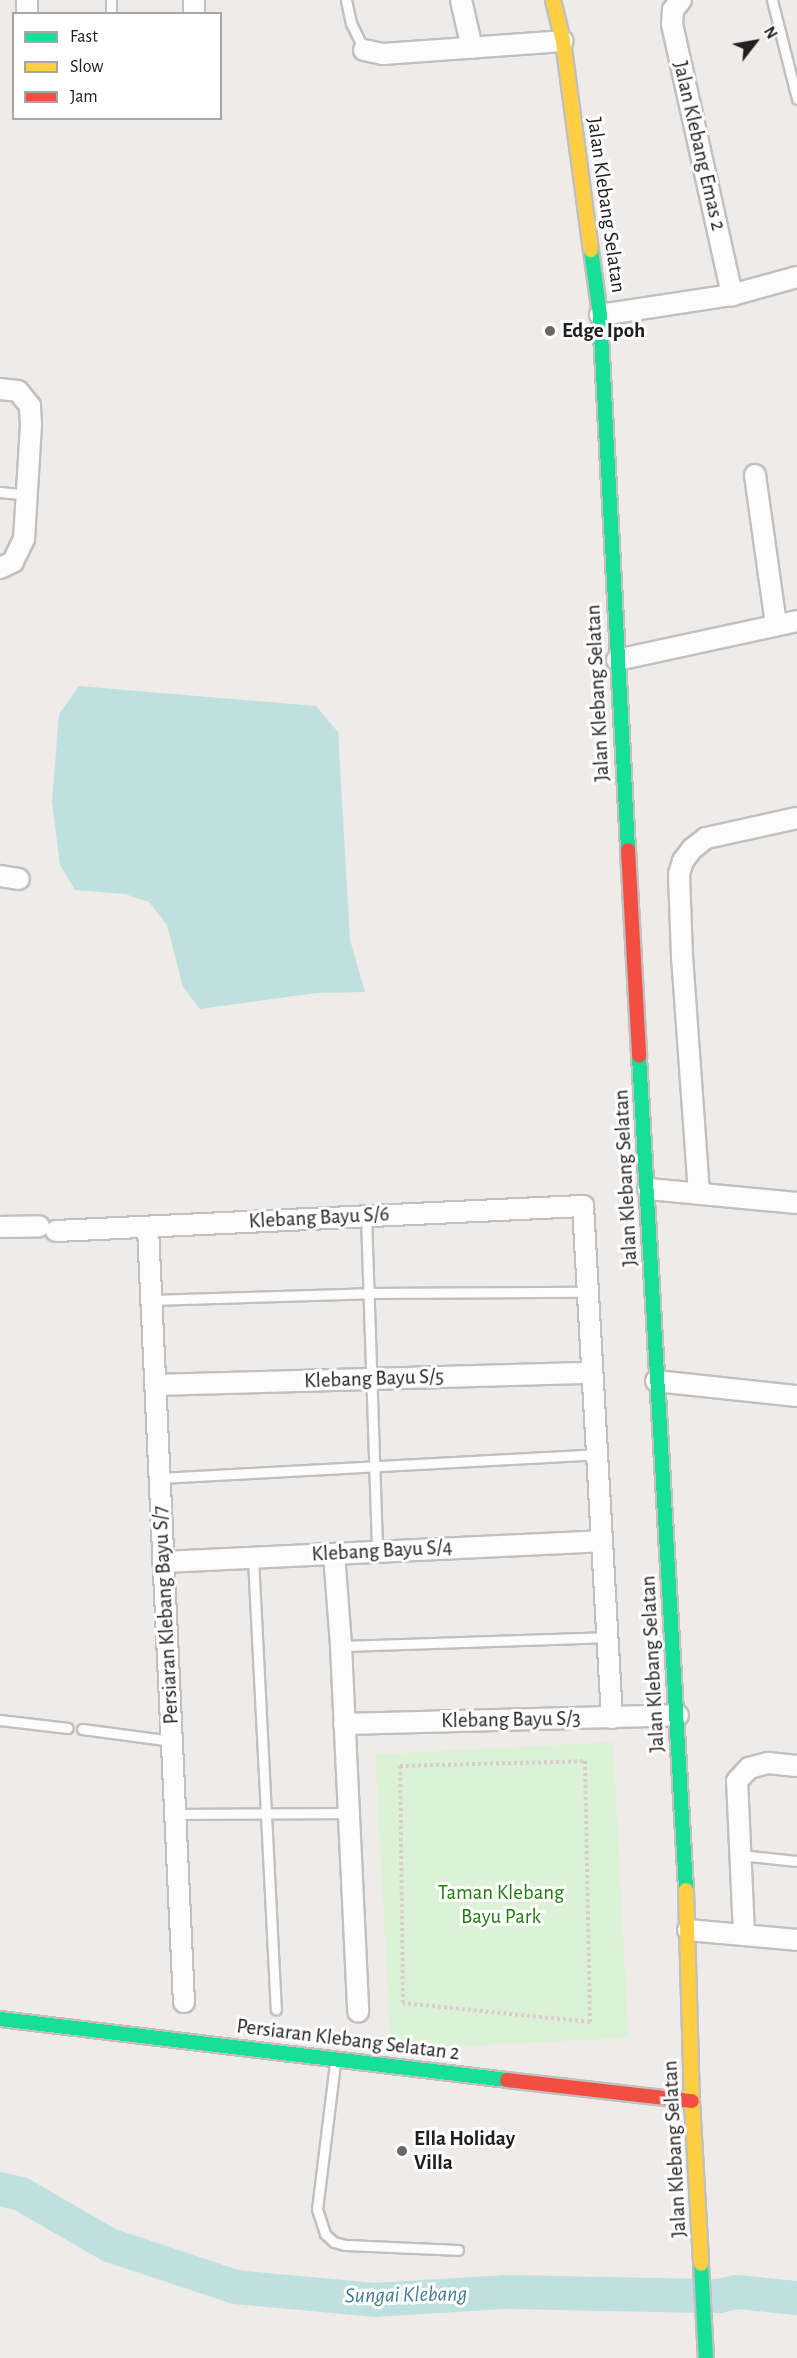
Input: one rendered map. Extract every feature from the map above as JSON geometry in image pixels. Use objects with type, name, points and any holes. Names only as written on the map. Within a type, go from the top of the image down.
[{"type":"street","points":[[461,0],[472,48]]},
{"type":"street","name":"Jalan Klebang Emas 2","points":[[681,0],[672,10],[672,24],[732,295]]},
{"type":"street","name":"Jalan Klebang Selatan","points":[[558,1],[600,315],[617,660],[648,1189],[656,1380],[678,1715],[688,1930],[692,2101],[706,2358]]},
{"type":"street","points":[[364,50],[383,54],[563,41]]},
{"type":"street","points":[[600,315],[732,295],[797,277]]},
{"type":"street","points":[[0,389],[18,391],[30,406],[24,539],[13,562],[0,568]]},
{"type":"street","points":[[755,475],[776,625]]},
{"type":"street","points":[[617,660],[797,621]]},
{"type":"street","points":[[699,1193],[678,890],[683,861],[692,849],[706,838],[797,818]]},
{"type":"street","points":[[648,1189],[797,1203]]},
{"type":"street","name":"Klebang Bayu S/6","points":[[0,1227],[148,1227],[583,1206],[588,1292]]},
{"type":"street","name":"Persiaran Klebang Bayu S/7","points":[[148,1227],[184,2002]]},
{"type":"street","points":[[588,1292],[612,1718]]},
{"type":"street","name":"Klebang Bayu S/5","points":[[155,1385],[592,1372]]},
{"type":"street","points":[[656,1380],[797,1396]]},
{"type":"street","name":"Klebang Bayu S/4","points":[[163,1562],[601,1541]]},
{"type":"street","points":[[334,1554],[341,1646],[358,2012]]},
{"type":"street","name":"Klebang Bayu S/3","points":[[344,1724],[678,1715]]},
{"type":"street","points":[[744,1934],[737,1781],[749,1768],[768,1763],[797,1766]]},
{"type":"street","points":[[688,1930],[797,1940]]},
{"type":"street","name":"Persiaran Klebang Selatan 2","points":[[0,2019],[335,2061],[692,2101]]},
{"type":"lane","points":[[346,0],[351,23],[364,50]]},
{"type":"lane","points":[[772,0],[788,56],[797,99]]},
{"type":"lane","points":[[788,56],[797,50]]},
{"type":"lane","points":[[0,492],[27,495]]},
{"type":"lane","points":[[366,1216],[376,1552]]},
{"type":"lane","points":[[151,1300],[368,1293],[588,1292]]},
{"type":"lane","points":[[159,1478],[597,1454]]},
{"type":"lane","points":[[253,1557],[276,2009]]},
{"type":"lane","points":[[341,1646],[607,1637]]},
{"type":"lane","points":[[0,1720],[68,1728]]},
{"type":"lane","points":[[82,1729],[172,1741]]},
{"type":"lane","points":[[175,1814],[349,1814]]},
{"type":"lane","points":[[740,1855],[797,1861]]},
{"type":"lane","points":[[335,2061],[317,2209],[325,2234],[334,2242],[345,2245],[458,2250]]},
{"type":"path","points":[[585,1761],[591,2022],[404,2002],[400,1766],[585,1761]]},
{"type":"green space","name":"Taman Klebang Bayu Park","points":[[613,1742],[628,2038],[391,2050],[375,1754]]},
{"type":"water","points":[[79,686],[316,706],[338,732],[350,940],[365,992],[316,993],[200,1009],[183,987],[167,925],[149,902],[125,894],[75,890],[60,865],[52,802],[59,714]]},
{"type":"waterway","name":"Sungai Klebang","points":[[0,2189],[21,2194],[109,2245],[235,2287],[374,2300],[503,2292],[719,2296],[737,2292],[797,2298]]},
{"type":"traffic: fast","points":[[591,250],[600,315],[628,850]]},
{"type":"traffic: fast","points":[[639,1056],[686,1890]]},
{"type":"traffic: fast","points":[[0,2019],[507,2080]]},
{"type":"traffic: fast","points":[[701,2264],[706,2358]]},
{"type":"traffic: slow","points":[[553,0],[563,41],[591,250]]},
{"type":"traffic: slow","points":[[686,1890],[692,2101],[701,2264]]},
{"type":"traffic: jam","points":[[628,850],[639,1056]]},
{"type":"traffic: jam","points":[[507,2080],[692,2101]]},
{"type":"place","name":"Edge Ipoh","points":[[550,331]]},
{"type":"place","name":"Ella Holiday Villa","points":[[402,2151]]}]
